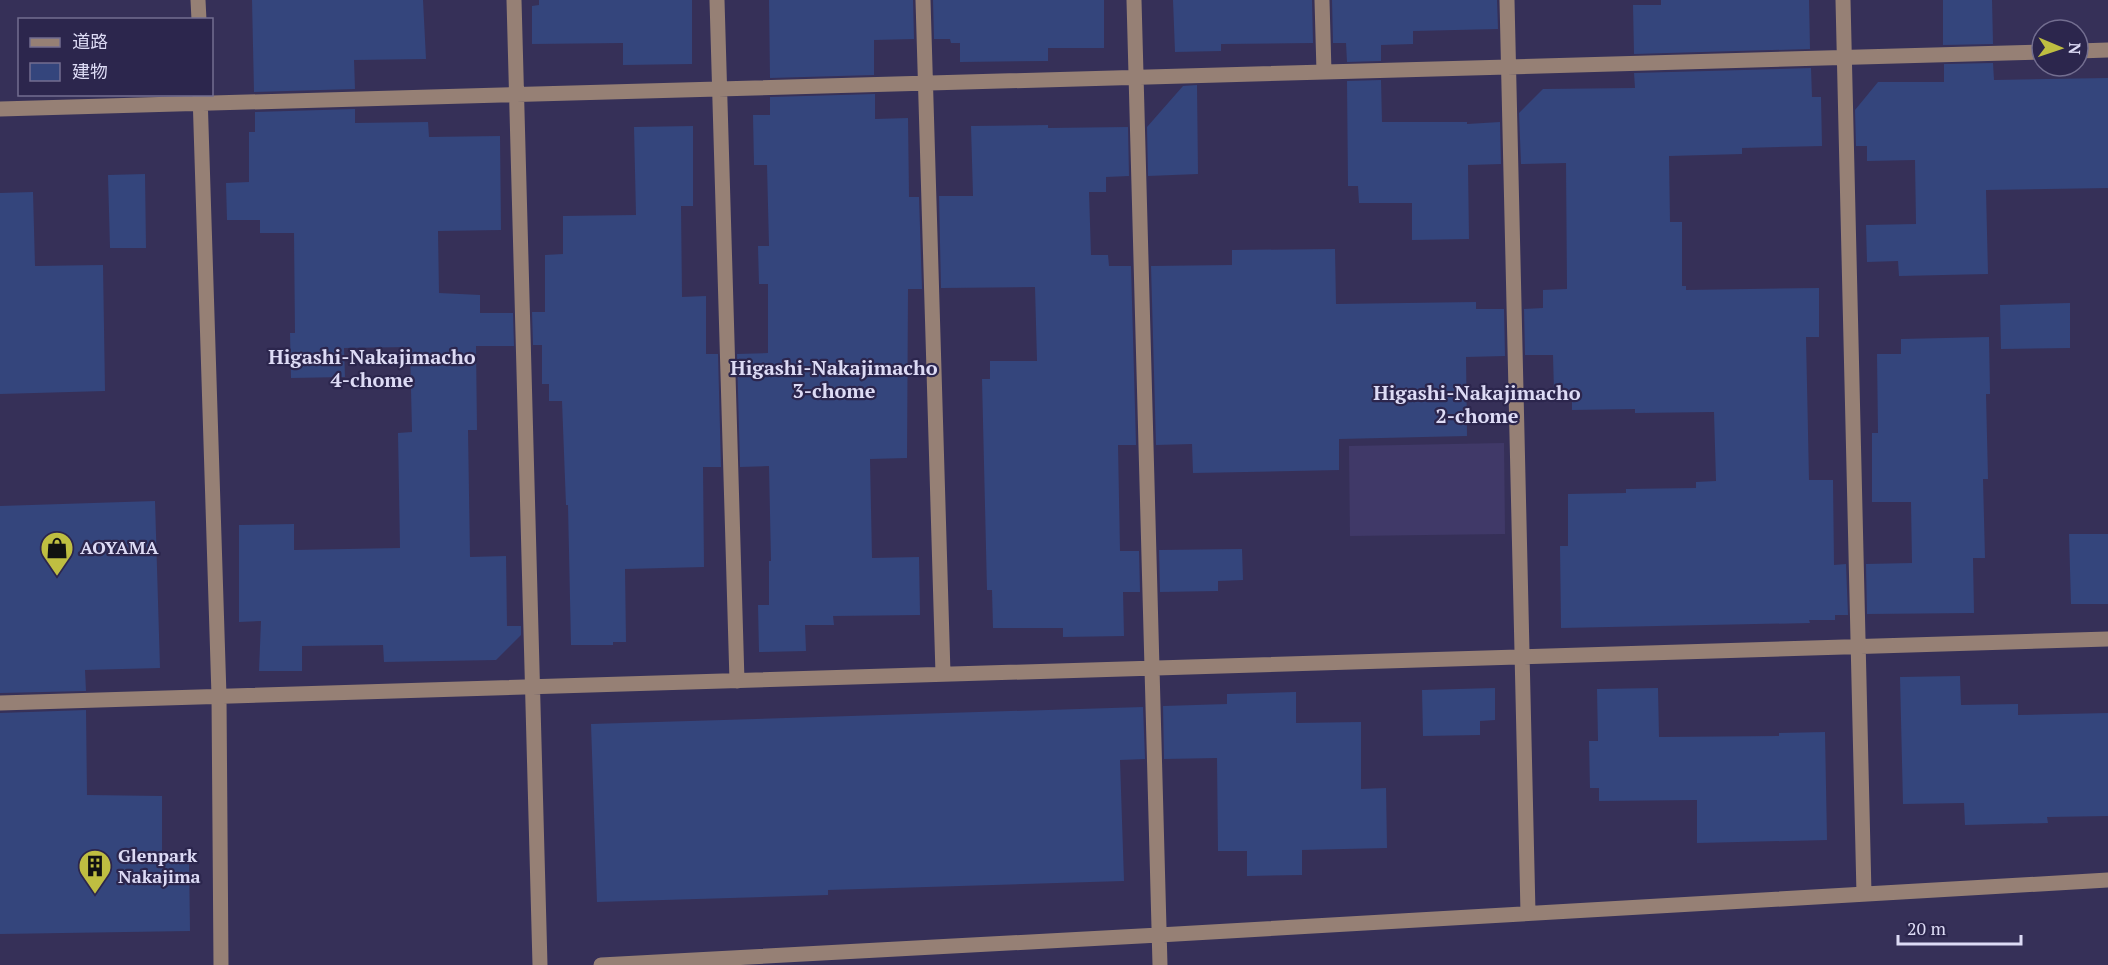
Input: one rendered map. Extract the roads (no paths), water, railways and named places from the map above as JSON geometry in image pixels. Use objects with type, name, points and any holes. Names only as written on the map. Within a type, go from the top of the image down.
[{"type":"street","points":[[198,0],[199,18]]},
{"type":"street","points":[[514,0],[540,965]]},
{"type":"street","points":[[717,0],[736,681]]},
{"type":"street","points":[[923,0],[943,674]]},
{"type":"street","points":[[1134,0],[1160,965]]},
{"type":"street","points":[[1322,0],[1324,72]]},
{"type":"street","points":[[1507,0],[1528,913]]},
{"type":"street","points":[[1843,0],[1864,894]]},
{"type":"street","points":[[2090,51],[2108,50]]},
{"type":"street","points":[[0,109],[200,99],[720,89],[2030,52]]},
{"type":"street","points":[[200,99],[219,696],[221,965]]},
{"type":"street","points":[[0,703],[2108,639]]},
{"type":"street","points":[[601,965],[2108,880]]},
{"type":"place","name":"AOYAMA","points":[[57,577]]},
{"type":"place","name":"Glenpark Nakajima","points":[[95,895]]},
{"type":"district","name":"Higashi-Nakajimacho 4-chome","points":[[372,368]]},
{"type":"district","name":"Higashi-Nakajimacho 3-chome","points":[[834,380]]},
{"type":"district","name":"Higashi-Nakajimacho 2-chome","points":[[1477,404]]}]
